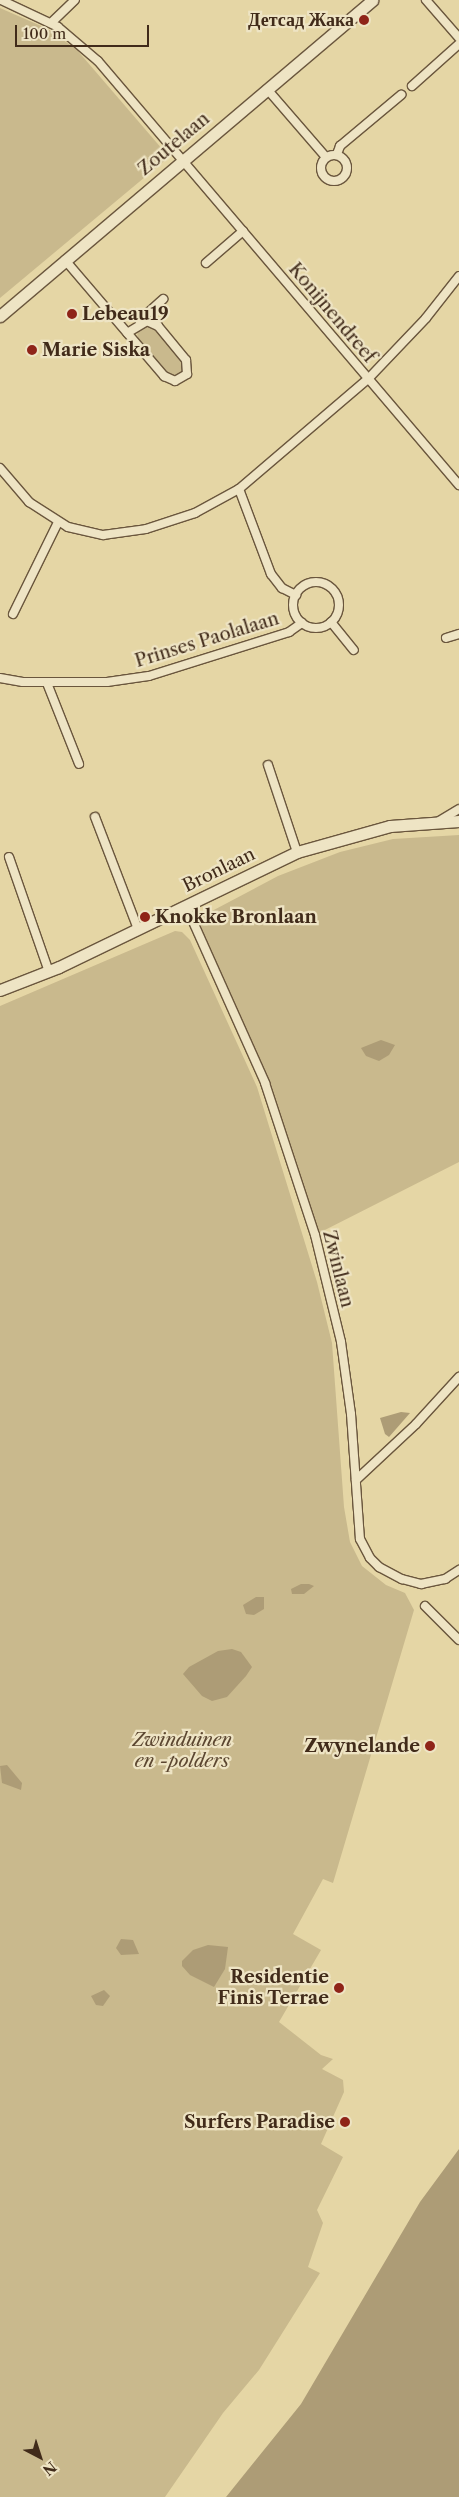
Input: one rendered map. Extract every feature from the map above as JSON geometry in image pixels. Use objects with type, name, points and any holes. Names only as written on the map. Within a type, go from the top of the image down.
[{"type":"street","name":"Konijnendreef","points":[[1,0],[51,23],[74,38],[98,61],[459,485]]},
{"type":"street","points":[[51,23],[75,0]]},
{"type":"street","name":"Zoutelaan","points":[[0,316],[372,0]]},
{"type":"street","points":[[426,0],[459,38]]},
{"type":"street","points":[[412,86],[459,44]]},
{"type":"street","points":[[267,89],[326,157]]},
{"type":"street","points":[[337,154],[340,146],[401,95]]},
{"type":"street","points":[[337,154],[346,161],[348,168],[344,176],[337,181],[328,179],[322,172],[321,164],[326,157],[337,154]]},
{"type":"street","points":[[206,263],[243,231]]},
{"type":"street","points":[[65,260],[127,333],[164,376],[175,381],[184,378],[189,369],[186,360],[158,326],[147,321],[140,323],[127,333]]},
{"type":"street","points":[[0,468],[29,502],[68,527],[103,535],[146,529],[195,513],[239,489],[368,379],[426,318],[459,276]]},
{"type":"street","points":[[140,323],[140,319],[163,299]]},
{"type":"street","name":"Prinses Paolalaan","points":[[239,489],[271,574],[282,588],[296,595]]},
{"type":"street","points":[[13,614],[58,522]]},
{"type":"street","points":[[306,584],[327,585],[339,602],[331,622],[316,628],[302,623],[294,610],[296,595],[306,584]]},
{"type":"street","points":[[331,622],[354,650]]},
{"type":"street","name":"Prinses Paolalaan","points":[[0,678],[48,682],[107,682],[149,676],[289,632],[302,623]]},
{"type":"street","points":[[446,638],[459,634]]},
{"type":"street","points":[[48,682],[79,764]]},
{"type":"street","points":[[268,765],[297,852]]},
{"type":"street","points":[[439,821],[459,809]]},
{"type":"street","points":[[95,817],[138,929]]},
{"type":"street","name":"Bronlaan","points":[[0,990],[48,972],[297,852],[390,826],[459,821]]},
{"type":"street","points":[[9,857],[48,972]]},
{"type":"street","name":"Zwinlaan","points":[[186,906],[265,1083],[315,1235],[341,1342],[351,1414],[360,1539],[370,1558],[379,1567],[422,1584],[444,1579],[459,1570]]},
{"type":"street","points":[[356,1480],[416,1424],[459,1377]]},
{"type":"street","points":[[425,1606],[459,1640]]},
{"type":"green space","points":[[0,8],[48,29],[77,50],[169,157],[0,298]]},
{"type":"green space","points":[[150,325],[184,362],[186,368],[179,378],[168,376],[138,341],[137,331]]},
{"type":"green space","points":[[459,835],[459,1162],[315,1235],[265,1083],[193,921],[278,876],[340,852],[393,839]]},
{"type":"green space","name":"Zwinduinen en -polders","points":[[175,931],[182,932],[190,940],[257,1087],[317,1282],[332,1343],[344,1507],[350,1542],[362,1566],[386,1585],[405,1593],[414,1610],[333,1883],[323,1879],[293,1934],[321,1950],[279,2022],[321,2055],[333,2059],[322,2069],[343,2080],[344,2092],[321,2144],[343,2157],[317,2210],[323,2223],[308,2267],[320,2273],[259,2370],[223,2413],[165,2497],[0,2497],[0,1006]]},
{"type":"shaded area","points":[[381,1040],[395,1045],[389,1055],[379,1061],[366,1056],[361,1048]]},
{"type":"shaded area","points":[[401,1412],[410,1413],[389,1437],[385,1434],[380,1418]]},
{"type":"shaded area","points":[[301,1584],[314,1586],[304,1594],[292,1594],[291,1589]]},
{"type":"shaded area","points":[[256,1597],[264,1597],[264,1609],[254,1615],[246,1614],[243,1605]]},
{"type":"shaded area","points":[[232,1649],[241,1652],[252,1667],[227,1697],[212,1701],[202,1696],[183,1674],[189,1667],[218,1651]]},
{"type":"shaded area","points":[[7,1765],[22,1783],[21,1790],[2,1783],[0,1766]]},
{"type":"shaded area","points":[[121,1939],[133,1940],[139,1954],[121,1955],[116,1948]]},
{"type":"shaded area","points":[[208,1945],[228,1947],[225,1969],[214,1987],[190,1975],[182,1966],[182,1961],[193,1950]]},
{"type":"shaded area","points":[[104,1990],[110,1996],[103,2006],[96,2005],[91,1996]]},
{"type":"shaded area","points":[[459,2149],[459,2497],[226,2497],[301,2404],[420,2202]]},
{"type":"place","name":"Детсад Жака","points":[[364,20]]},
{"type":"place","name":"Lebeau19","points":[[72,314]]},
{"type":"place","name":"Marie Siska","points":[[32,350]]},
{"type":"place","name":"Knokke Bronlaan","points":[[145,917]]},
{"type":"place","name":"Zwynelande","points":[[430,1746]]},
{"type":"place","name":"Residentie Finis Terrae","points":[[339,1988]]},
{"type":"place","name":"Surfers Paradise","points":[[345,2122]]}]
